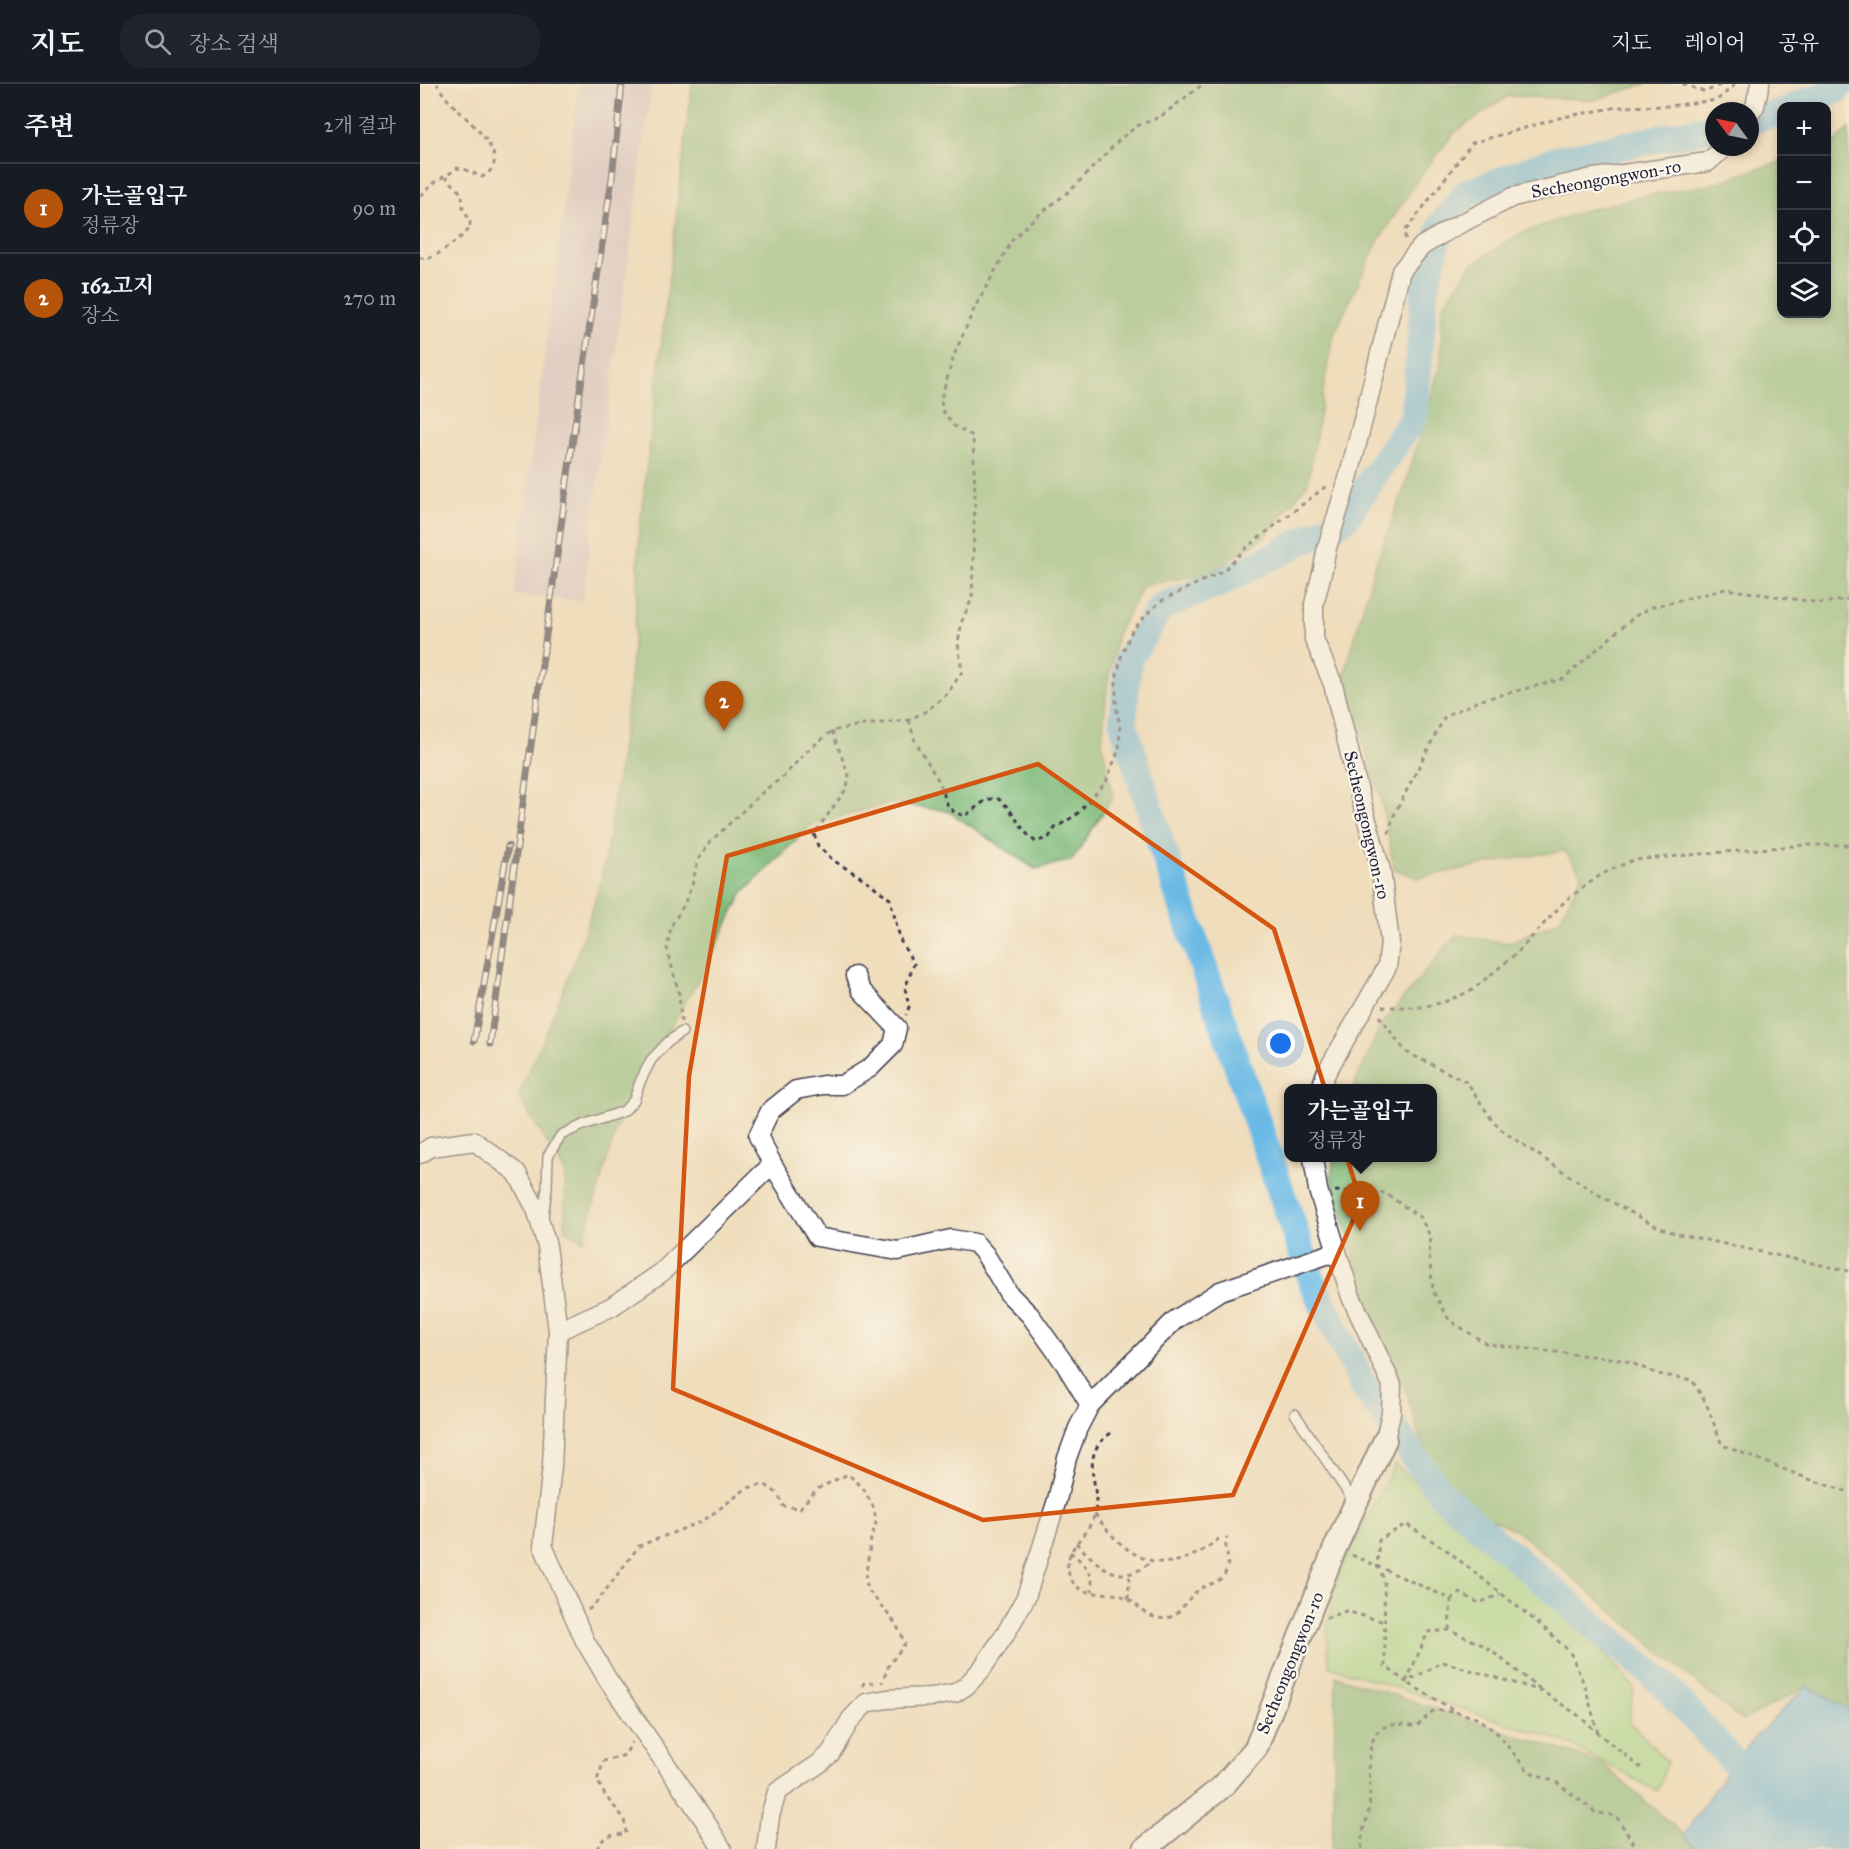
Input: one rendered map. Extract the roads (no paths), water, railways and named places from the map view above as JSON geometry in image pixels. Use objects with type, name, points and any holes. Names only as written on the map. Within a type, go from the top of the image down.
[{"type":"street","points":[[1755,102],[1760,84]]},
{"type":"street","name":"Secheongongwon-ro","points":[[1323,1084],[1326,1073],[1369,1002],[1387,967],[1390,943],[1381,870],[1360,796],[1333,684],[1314,639],[1314,604],[1401,271],[1422,246],[1513,196],[1588,179],[1708,162],[1715,156]]},
{"type":"street","points":[[855,976],[861,990],[897,1028],[893,1045],[870,1068],[842,1084],[796,1090],[771,1111],[758,1136],[773,1166],[817,1237],[898,1251],[951,1239],[975,1243],[986,1254],[1009,1294],[1030,1316],[1051,1344],[1090,1405]]},
{"type":"street","points":[[420,1154],[431,1147],[474,1141],[517,1173],[536,1209],[547,1246],[558,1331],[552,1466],[543,1546],[574,1618],[608,1680],[708,1824],[722,1849]]},
{"type":"street","points":[[1314,1162],[1332,1255],[1392,1385],[1391,1413],[1385,1440]]},
{"type":"street","points":[[558,1331],[611,1307],[661,1273],[762,1174],[773,1166]]},
{"type":"street","points":[[766,1849],[770,1816],[777,1792],[825,1759],[851,1719],[866,1703],[955,1693],[966,1686],[981,1670],[1006,1633],[1026,1597],[1071,1448],[1090,1405],[1175,1320],[1220,1292],[1332,1255]]},
{"type":"street","name":"Secheongongwon-ro","points":[[1145,1849],[1223,1786],[1256,1748],[1335,1548],[1385,1440]]},
{"type":"lane","points":[[542,1228],[548,1188],[548,1156],[561,1135],[624,1111],[634,1100],[651,1060],[668,1042],[682,1032]]},
{"type":"lane","points":[[1295,1414],[1356,1504]]},
{"type":"water","points":[[1807,1686],[1849,1709],[1849,1849],[1696,1849],[1684,1835],[1715,1788],[1754,1738]]},
{"type":"waterway","points":[[1806,102],[1835,91],[1841,84]]},
{"type":"waterway","points":[[1759,118],[1777,113]]},
{"type":"waterway","points":[[1705,129],[1556,160],[1467,193],[1441,226],[1425,288],[1414,417],[1344,520],[1222,582],[1161,607],[1128,660],[1123,722],[1158,835],[1313,1284],[1366,1390],[1442,1495],[1663,1684],[1735,1763]]},
{"type":"railway","points":[[490,1044],[573,438],[612,178],[622,84]]},
{"type":"railway","points":[[474,1041],[508,846]]},
{"type":"place","name":"162고지","points":[[724,731]]},
{"type":"place","name":"가는골입구","points":[[1360,1231]]}]
